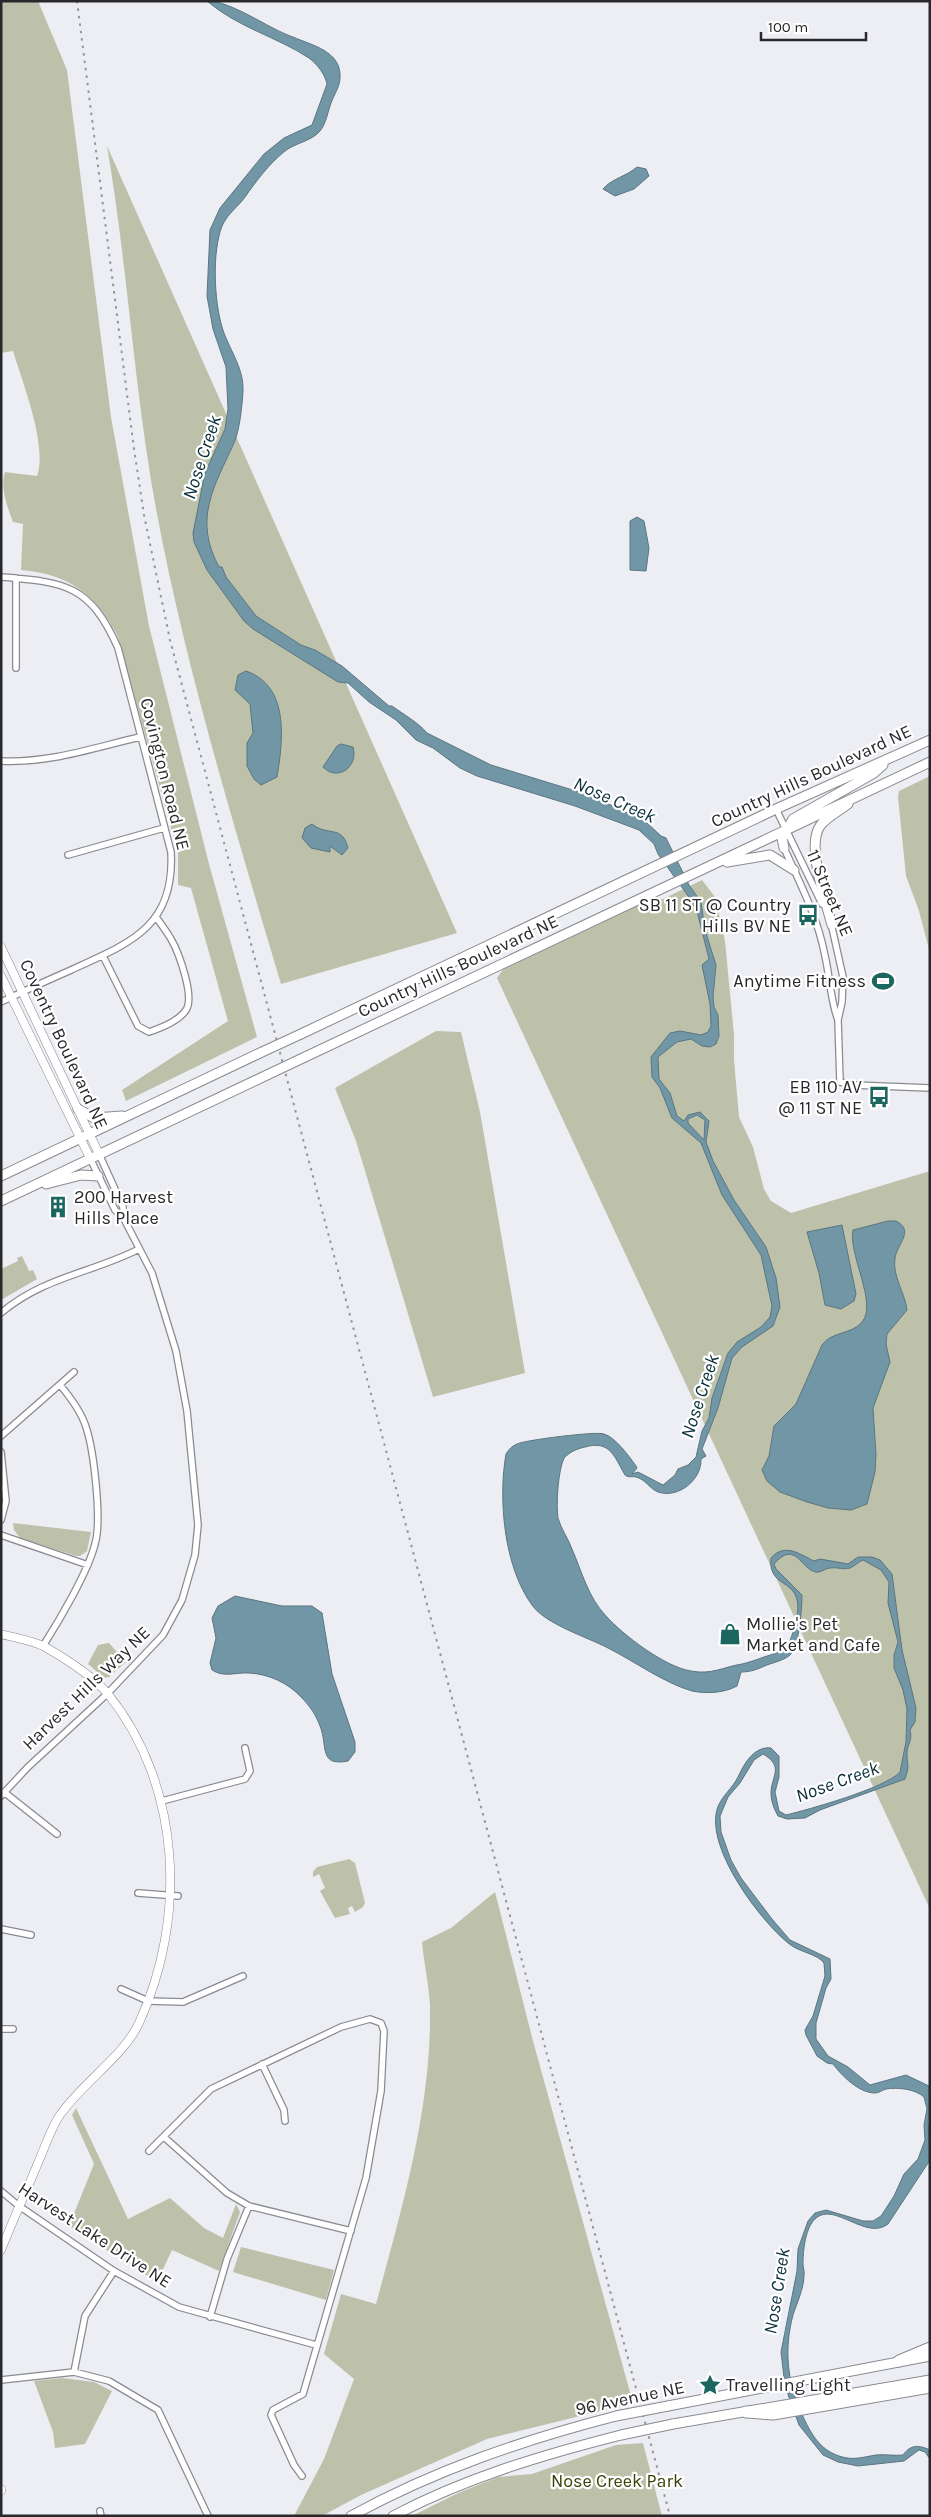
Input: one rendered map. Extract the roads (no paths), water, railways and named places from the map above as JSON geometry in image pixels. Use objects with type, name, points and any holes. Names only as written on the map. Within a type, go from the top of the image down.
[{"type":"highway","points":[[899,2361],[930,2348]]},
{"type":"highway","points":[[746,2412],[773,2414],[844,2398],[930,2387]]},
{"type":"main road","name":"Country Hills Boulevard NE","points":[[1,1176],[776,809],[930,740]]},
{"type":"main road","points":[[902,775],[930,756]]},
{"type":"main road","points":[[784,848],[782,838],[786,828],[793,819],[874,773],[891,759]]},
{"type":"main road","name":"Country Hills Boulevard NE","points":[[1,1201],[786,828],[930,762]]},
{"type":"main road","points":[[832,925],[817,864],[816,834],[820,825],[861,794]]},
{"type":"main road","points":[[702,869],[735,859],[770,855],[794,870]]},
{"type":"main road","points":[[78,1110],[94,1118],[132,1114]]},
{"type":"main road","points":[[17,1193],[81,1175],[98,1176]]},
{"type":"main road","name":"96 Avenue NE","points":[[351,2516],[405,2488],[469,2460],[521,2442],[616,2416],[930,2356]]},
{"type":"main road","points":[[844,2398],[930,2380]]},
{"type":"main road","name":"96 Avenue NE","points":[[393,2516],[476,2478],[528,2461],[621,2435],[746,2412]]},
{"type":"street","name":"Covington Road NE","points":[[1,577],[45,581],[71,588],[96,609],[107,624],[118,648],[171,852],[172,875],[162,908],[147,928],[128,943],[1,1002]]},
{"type":"street","points":[[16,578],[16,668]]},
{"type":"street","points":[[1,761],[30,763],[140,737]]},
{"type":"street","name":"11 Street NE","points":[[776,809],[832,925],[843,977],[842,1002],[838,1020]]},
{"type":"street","points":[[68,855],[164,828]]},
{"type":"street","name":"11 Street NE","points":[[784,848],[811,908],[825,955],[833,1006],[838,1020]]},
{"type":"street","points":[[103,956],[138,1026],[149,1032],[163,1027],[185,1012],[190,1001],[183,969],[172,940],[156,917]]},
{"type":"street","name":"Coventry Boulevard NE","points":[[1,947],[24,992],[99,1154]]},
{"type":"street","name":"Coventry Boulevard NE","points":[[1,976],[90,1158]]},
{"type":"street","points":[[838,1020],[840,1082],[853,1085],[930,1088]]},
{"type":"street","name":"Harvest Hills Way NE","points":[[99,1154],[123,1207],[124,1219]]},
{"type":"street","name":"Harvest Hills Way NE","points":[[3,1794],[40,1755],[107,1694],[149,1651],[173,1618],[182,1600],[195,1555],[198,1525],[187,1412],[176,1351],[152,1274],[124,1219],[115,1210],[90,1158]]},
{"type":"street","points":[[1,1312],[39,1287],[139,1249]]},
{"type":"street","points":[[1,1436],[74,1372]]},
{"type":"street","points":[[43,1646],[88,1564],[96,1543],[97,1525],[91,1446],[86,1426],[76,1404],[60,1385]]},
{"type":"street","points":[[1,1452],[6,1500],[1,1520]]},
{"type":"street","points":[[1,1535],[88,1564]]},
{"type":"street","points":[[1,1634],[43,1646],[71,1664],[107,1694],[131,1727],[146,1754],[162,1801],[170,1863],[168,1924],[148,2000],[138,2026],[123,2048],[80,2090],[59,2116],[1,2250]]},
{"type":"street","points":[[162,1801],[245,1779],[250,1771],[245,1748]]},
{"type":"street","points":[[3,1794],[57,1834]]},
{"type":"street","points":[[138,1893],[178,1896]]},
{"type":"street","points":[[1,1929],[31,1935]]},
{"type":"street","points":[[121,1989],[148,2000],[183,2002],[243,1976]]},
{"type":"street","points":[[149,2151],[211,2089],[341,2027],[370,2019],[381,2023],[384,2031],[381,2091],[366,2178],[303,2394],[273,2410],[271,2416],[294,2465],[302,2476]]},
{"type":"street","points":[[1,2029],[13,2029]]},
{"type":"street","points":[[262,2064],[284,2110],[285,2121]]},
{"type":"street","points":[[164,2137],[227,2193],[249,2206],[351,2231]]},
{"type":"street","name":"Harvest Lake Drive NE","points":[[1,2191],[19,2206],[114,2271],[179,2307],[316,2345]]},
{"type":"street","points":[[210,2317],[227,2259],[249,2206]]},
{"type":"street","points":[[74,2372],[85,2316],[114,2271]]},
{"type":"street","points":[[1,2380],[74,2372],[109,2381],[158,2410],[208,2516]]},
{"type":"water","points":[[207,1],[227,5],[283,33],[324,50],[336,61],[340,81],[320,131],[313,137],[289,148],[274,161],[227,217],[219,237],[215,276],[219,316],[241,374],[243,391],[236,437],[214,489],[207,518],[211,550],[219,567],[222,567],[226,577],[256,616],[301,645],[315,650],[342,666],[389,706],[392,706],[411,719],[427,733],[491,765],[589,795],[645,821],[661,836],[666,838],[689,885],[701,902],[705,930],[716,965],[713,997],[714,1007],[718,1015],[719,1036],[716,1044],[710,1047],[702,1046],[691,1039],[677,1042],[658,1057],[659,1079],[670,1093],[677,1116],[684,1121],[688,1115],[700,1112],[709,1121],[706,1142],[713,1161],[734,1200],[766,1247],[776,1278],[780,1307],[773,1326],[742,1347],[732,1358],[718,1408],[702,1449],[706,1456],[701,1459],[698,1474],[688,1486],[674,1493],[658,1492],[639,1478],[625,1475],[610,1451],[593,1445],[573,1451],[564,1458],[558,1488],[558,1518],[590,1593],[606,1616],[613,1624],[657,1657],[691,1671],[705,1672],[748,1662],[777,1653],[788,1644],[795,1625],[798,1609],[797,1598],[793,1591],[775,1576],[771,1569],[771,1558],[776,1553],[787,1550],[814,1561],[820,1559],[848,1564],[858,1557],[872,1557],[880,1560],[892,1574],[902,1650],[916,1708],[915,1722],[910,1730],[911,1737],[907,1754],[908,1768],[905,1779],[820,1810],[805,1818],[787,1819],[778,1816],[774,1808],[771,1793],[775,1772],[774,1763],[763,1754],[754,1760],[740,1783],[728,1797],[720,1816],[721,1832],[731,1860],[741,1878],[772,1919],[790,1940],[830,1959],[831,1979],[826,1988],[816,2023],[816,2039],[828,2056],[848,2067],[870,2085],[906,2075],[929,2086],[930,2160],[888,2224],[879,2228],[870,2228],[841,2217],[824,2214],[816,2218],[809,2227],[803,2253],[803,2285],[793,2315],[788,2340],[788,2364],[796,2400],[804,2419],[815,2438],[825,2449],[839,2456],[853,2458],[903,2455],[912,2447],[919,2446],[930,2450],[930,2459],[925,2452],[919,2450],[904,2461],[858,2466],[838,2462],[823,2455],[799,2425],[785,2386],[781,2352],[797,2271],[798,2249],[808,2221],[815,2213],[826,2210],[863,2221],[873,2221],[881,2216],[894,2196],[904,2174],[918,2159],[925,2140],[924,2125],[927,2109],[924,2097],[911,2090],[891,2088],[875,2093],[863,2090],[841,2074],[833,2064],[827,2063],[817,2056],[805,2030],[813,2016],[825,1976],[824,1963],[817,1957],[788,1943],[776,1932],[751,1902],[728,1866],[716,1830],[717,1808],[751,1756],[765,1748],[771,1748],[779,1756],[779,1777],[775,1792],[779,1811],[786,1815],[879,1785],[900,1772],[906,1742],[907,1709],[903,1690],[894,1668],[894,1655],[898,1642],[888,1603],[889,1582],[881,1570],[863,1560],[850,1568],[829,1568],[816,1572],[793,1555],[788,1554],[782,1557],[774,1564],[776,1569],[802,1595],[801,1617],[792,1653],[787,1657],[754,1670],[741,1672],[737,1686],[709,1693],[692,1691],[671,1683],[608,1648],[567,1630],[546,1618],[532,1605],[523,1589],[509,1552],[503,1512],[503,1491],[506,1454],[511,1448],[517,1444],[533,1440],[561,1436],[604,1434],[626,1452],[636,1466],[637,1468],[632,1474],[638,1472],[663,1485],[675,1475],[678,1469],[688,1465],[696,1457],[702,1431],[709,1418],[712,1398],[728,1353],[737,1342],[761,1327],[770,1317],[772,1306],[761,1255],[722,1195],[701,1143],[672,1118],[660,1088],[652,1077],[651,1057],[670,1033],[680,1031],[701,1035],[708,1032],[711,1026],[710,1004],[702,965],[709,959],[698,915],[691,900],[658,854],[654,844],[639,830],[575,806],[477,776],[460,768],[433,748],[416,740],[396,720],[369,702],[348,683],[338,682],[253,629],[244,621],[207,570],[194,542],[193,533],[205,473],[225,429],[228,409],[226,367],[213,329],[207,296],[210,230],[220,208],[264,154],[284,138],[312,125],[327,84],[320,70],[309,58],[219,10]],"holes":[[[697,1115],[705,1120],[704,1140],[688,1123],[688,1119]]]},
{"type":"water","points":[[637,167],[646,169],[649,176],[634,189],[615,196],[603,189],[610,183]]},
{"type":"water","points":[[637,517],[644,521],[649,548],[646,571],[630,570],[630,521]]},
{"type":"water","points":[[246,671],[260,678],[270,689],[277,702],[280,716],[281,747],[277,777],[261,785],[254,779],[247,766],[247,743],[253,733],[250,704],[235,690],[238,675]]},
{"type":"water","points":[[341,744],[353,747],[353,761],[346,770],[334,773],[323,767],[337,746]]},
{"type":"water","points":[[312,824],[318,828],[338,833],[342,836],[348,848],[342,855],[330,846],[330,852],[311,848],[302,838],[305,828]]},
{"type":"water","points":[[888,1221],[896,1221],[904,1229],[905,1233],[896,1253],[895,1271],[907,1310],[887,1334],[886,1344],[890,1362],[873,1408],[876,1455],[875,1472],[867,1504],[851,1510],[828,1508],[780,1492],[767,1481],[762,1470],[769,1456],[774,1426],[796,1404],[822,1345],[831,1337],[858,1326],[866,1314],[867,1303],[855,1252],[853,1230]]},
{"type":"water","points":[[842,1225],[856,1294],[854,1301],[841,1309],[825,1305],[819,1273],[807,1232]]},
{"type":"water","points":[[235,1596],[282,1606],[312,1606],[322,1613],[332,1674],[355,1742],[355,1752],[348,1761],[332,1761],[328,1758],[315,1714],[290,1687],[264,1675],[249,1673],[221,1674],[212,1670],[210,1663],[216,1638],[212,1618],[218,1606]]},
{"type":"railway","points":[[77,1],[134,449],[144,515],[170,640],[670,2516]]},
{"type":"place","name":"SB 11 ST @ Country Hills BV NE","points":[[808,915]]},
{"type":"place","name":"Anytime Fitness","points":[[883,981]]},
{"type":"place","name":"EB 110 AV @ 11 ST NE","points":[[879,1097]]},
{"type":"place","name":"200 Harvest Hills Place","points":[[58,1207]]},
{"type":"place","name":"Mollie's Pet Market and Cafe","points":[[730,1634]]},
{"type":"place","name":"Travelling Light","points":[[710,2385]]},
{"type":"water label","name":"Nose Creek","points":[[201,457]]},
{"type":"water label","name":"Nose Creek","points":[[615,799]]},
{"type":"water label","name":"Nose Creek","points":[[699,1396]]},
{"type":"water label","name":"Nose Creek","points":[[837,1781]]},
{"type":"water label","name":"Nose Creek","points":[[776,2291]]},
{"type":"park label","name":"Nose Creek Park","points":[[617,2481]]}]
